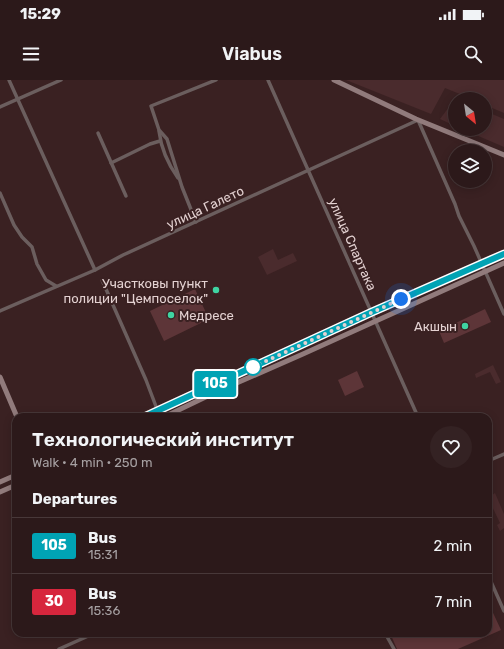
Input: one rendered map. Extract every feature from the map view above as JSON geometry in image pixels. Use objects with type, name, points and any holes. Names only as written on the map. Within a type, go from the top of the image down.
[{"type":"main road","points":[[334,80],[418,120],[504,155]]},
{"type":"main road","points":[[152,413],[372,312],[504,254]]},
{"type":"main road","points":[[172,413],[504,263]]},
{"type":"main road","points":[[0,377],[15,413]]},
{"type":"main road","points":[[0,482],[12,477]]},
{"type":"main road","points":[[0,492],[12,487]]},
{"type":"street","points":[[10,80],[95,270]]},
{"type":"street","points":[[0,107],[61,80]]},
{"type":"street","points":[[180,181],[167,161],[151,106],[216,80]]},
{"type":"street","name":"улица Спартака","points":[[268,80],[416,413]]},
{"type":"street","points":[[418,120],[459,216],[504,314]]},
{"type":"street","name":"улица Галето","points":[[0,311],[95,270],[418,120]]},
{"type":"street","points":[[159,130],[167,139],[180,181],[196,222]]},
{"type":"street","points":[[98,134],[126,196]]},
{"type":"street","points":[[111,163],[150,144],[160,141]]},
{"type":"street","points":[[0,193],[14,225],[22,237],[32,247],[37,264],[46,280],[56,286]]},
{"type":"street","points":[[102,280],[159,413]]},
{"type":"street","points":[[492,459],[504,454]]},
{"type":"street","points":[[492,584],[504,611]]},
{"type":"street","points":[[60,649],[86,637]]},
{"type":"street","points":[[387,637],[394,649]]},
{"type":"shaded area","points":[[346,80],[504,80],[504,113],[492,108],[492,92],[455,92],[445,88],[431,114]]},
{"type":"shaded area","points":[[448,108],[448,123],[440,119]]},
{"type":"shaded area","points":[[492,114],[504,119],[504,147],[478,136],[492,136]]},
{"type":"shaded area","points":[[273,249],[278,260],[293,253],[297,261],[267,275],[258,257]]},
{"type":"shaded area","points":[[195,289],[209,319],[164,341],[150,311]]},
{"type":"shaded area","name":"Акшын","points":[[485,309],[491,322],[444,343],[439,331]]},
{"type":"shaded area","points":[[493,365],[501,382],[496,384],[490,372],[476,378],[475,374]]},
{"type":"shaded area","points":[[357,371],[364,387],[345,396],[338,380]]},
{"type":"shaded area","points":[[495,493],[504,514],[504,528],[500,531],[497,525],[500,523],[492,506],[492,495]]},
{"type":"shaded area","points":[[492,611],[501,630],[492,634]]},
{"type":"shaded area","points":[[392,637],[485,637],[458,649],[397,649]]},
{"type":"bus line","name":"105","points":[[152,413],[372,312],[504,254]]},
{"type":"place","name":"Участковы пункт полиции \"Цемпоселок\"","points":[[216,290]]},
{"type":"place","name":"Медресе","points":[[171,315]]},
{"type":"place","name":"Акшын","points":[[465,326]]},
{"type":"route","points":[[253,367],[401,299]]}]
